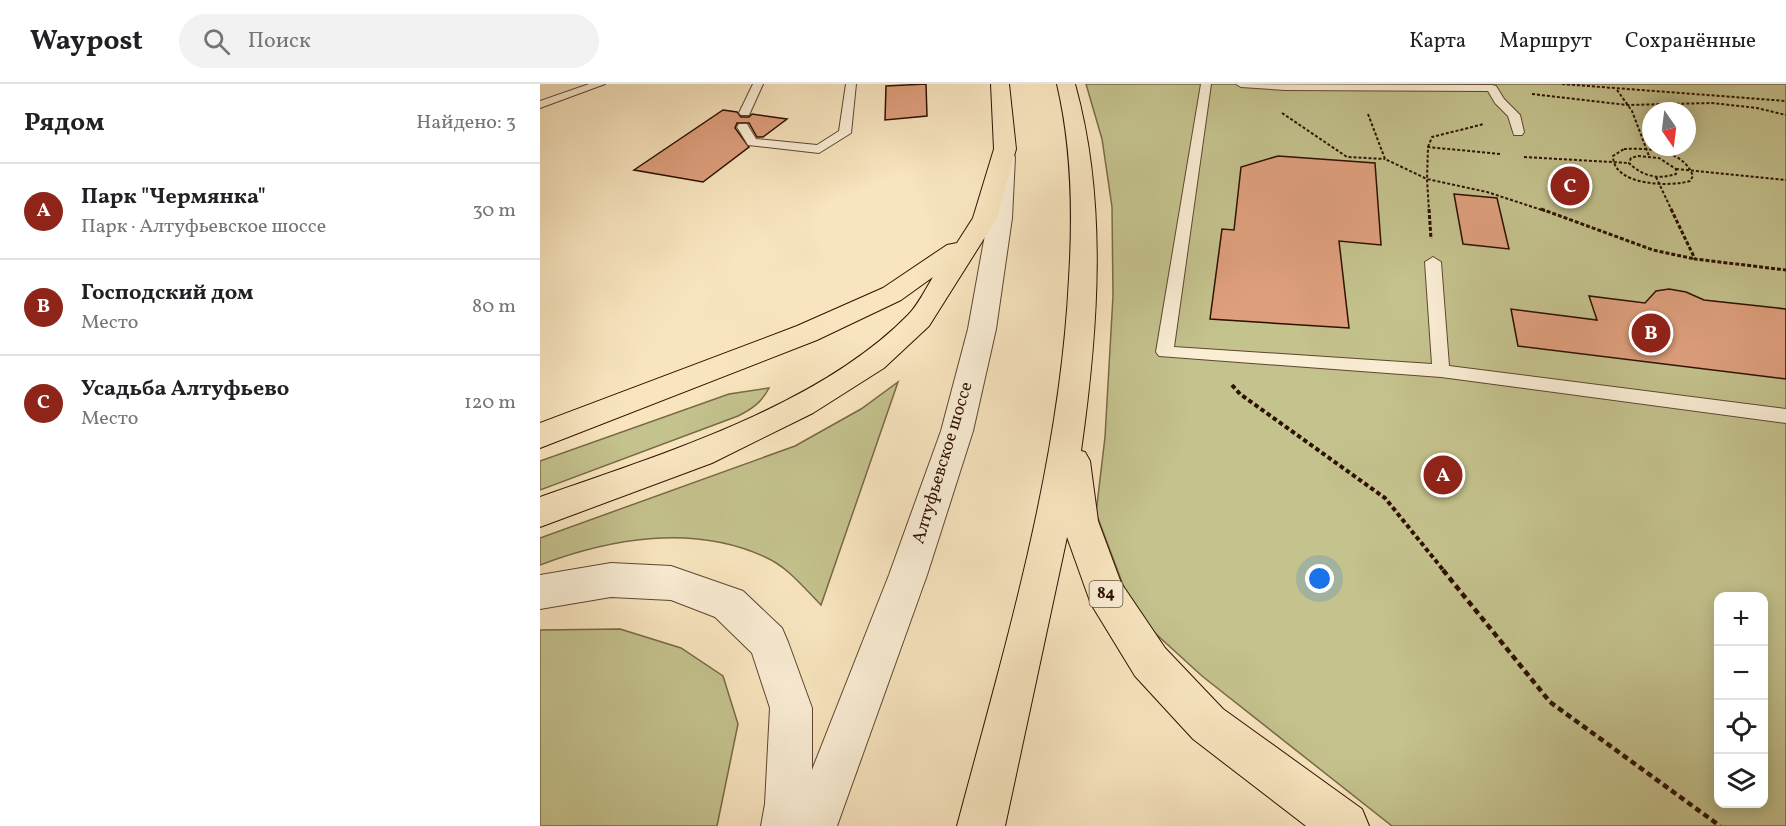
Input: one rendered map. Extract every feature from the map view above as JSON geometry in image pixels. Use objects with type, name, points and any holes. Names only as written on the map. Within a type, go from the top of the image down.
[{"type":"main road","name":"Алтуфьевское шоссе","points":[[1000,84],[1005,149]]},
{"type":"main road","points":[[981,826],[1039,584],[1070,434],[1081,327],[1084,214],[1079,144],[1066,84]]},
{"type":"main road","points":[[540,512],[700,454],[802,405],[874,361],[919,320],[985,218],[1005,149]]},
{"type":"main road","points":[[540,436],[807,333],[892,294],[968,242]]},
{"type":"main road","name":"84","points":[[1070,434],[1080,521],[1087,541],[1105,592],[1150,662],[1208,724],[1345,826]]},
{"type":"street","name":"Алтуфьевское шоссе","points":[[813,826],[908,575],[957,431],[982,329],[1000,218],[1005,149]]},
{"type":"street","points":[[540,592],[611,580],[671,583],[729,604],[768,642],[791,708],[788,804],[785,826]]},
{"type":"lane","points":[[540,105],[600,84]]},
{"type":"lane","points":[[745,113],[758,84]]},
{"type":"lane","points":[[743,126],[752,142],[819,149],[845,133],[851,84]]},
{"type":"lane","points":[[1206,84],[1165,352],[1441,371],[1786,416]]},
{"type":"lane","points":[[1241,84],[1285,87],[1492,88],[1499,101],[1514,116],[1517,129]]},
{"type":"lane","points":[[1433,262],[1441,371]]},
{"type":"path","points":[[1562,84],[1786,102]]},
{"type":"path","points":[[1492,88],[1571,100],[1627,105],[1712,104],[1757,108],[1786,115]]},
{"type":"path","points":[[1617,90],[1632,111],[1642,137]]},
{"type":"path","points":[[1367,109],[1385,159]]},
{"type":"path","points":[[1280,112],[1347,157],[1385,159],[1427,179],[1480,189],[1587,225],[1662,255],[1786,270]]},
{"type":"path","points":[[1433,262],[1427,179],[1428,147],[1432,137],[1481,124],[1517,129],[1521,157]]},
{"type":"path","points":[[1428,147],[1521,157],[1629,163],[1634,169],[1656,177],[1676,174],[1676,169]]},
{"type":"path","points":[[1613,161],[1613,156],[1624,149],[1642,148]]},
{"type":"path","points":[[1629,163],[1631,158],[1649,156],[1671,163],[1676,169],[1786,180]]},
{"type":"path","points":[[1613,161],[1624,173],[1640,181],[1673,186],[1690,181],[1693,176],[1692,170],[1680,159],[1671,156]]},
{"type":"path","points":[[1656,177],[1695,259]]},
{"type":"path","points":[[1202,354],[1240,394],[1385,498],[1550,702],[1720,826]]},
{"type":"shaded area","points":[[1086,84],[1786,84],[1786,826],[1392,826],[1202,676],[1134,614],[1096,513],[1105,437],[1113,296],[1112,207],[1102,139]]},
{"type":"shaded area","points":[[898,382],[821,605],[795,578],[773,561],[738,547],[710,541],[652,538],[595,548],[540,565],[540,538],[795,446],[861,409]]},
{"type":"shaded area","points":[[769,388],[756,405],[738,416],[540,490],[540,461],[729,394]]},
{"type":"shaded area","points":[[620,629],[681,648],[723,676],[738,724],[717,826],[540,826],[540,630]]},
{"type":"building","points":[[926,84],[927,116],[885,120],[886,86]]},
{"type":"building","points":[[723,110],[737,112],[741,117],[749,117],[752,114],[787,119],[763,137],[757,137],[749,123],[737,123],[735,128],[749,147],[703,182],[634,170]]},
{"type":"building","points":[[1278,156],[1375,163],[1381,245],[1339,241],[1349,328],[1210,319],[1222,229],[1234,230],[1241,167]]},
{"type":"building","points":[[1454,194],[1497,198],[1509,249],[1463,244]]},
{"type":"building","points":[[1669,289],[1686,292],[1704,300],[1786,309],[1786,379],[1518,346],[1511,309],[1597,320],[1589,296],[1645,303],[1656,291]]},
{"type":"place","name":"Усадьба Алтуфьево","points":[[1570,186]]},
{"type":"place","name":"Господский дом","points":[[1651,333]]},
{"type":"place","name":"Парк \"Чермянка\"","points":[[1443,475]]}]
